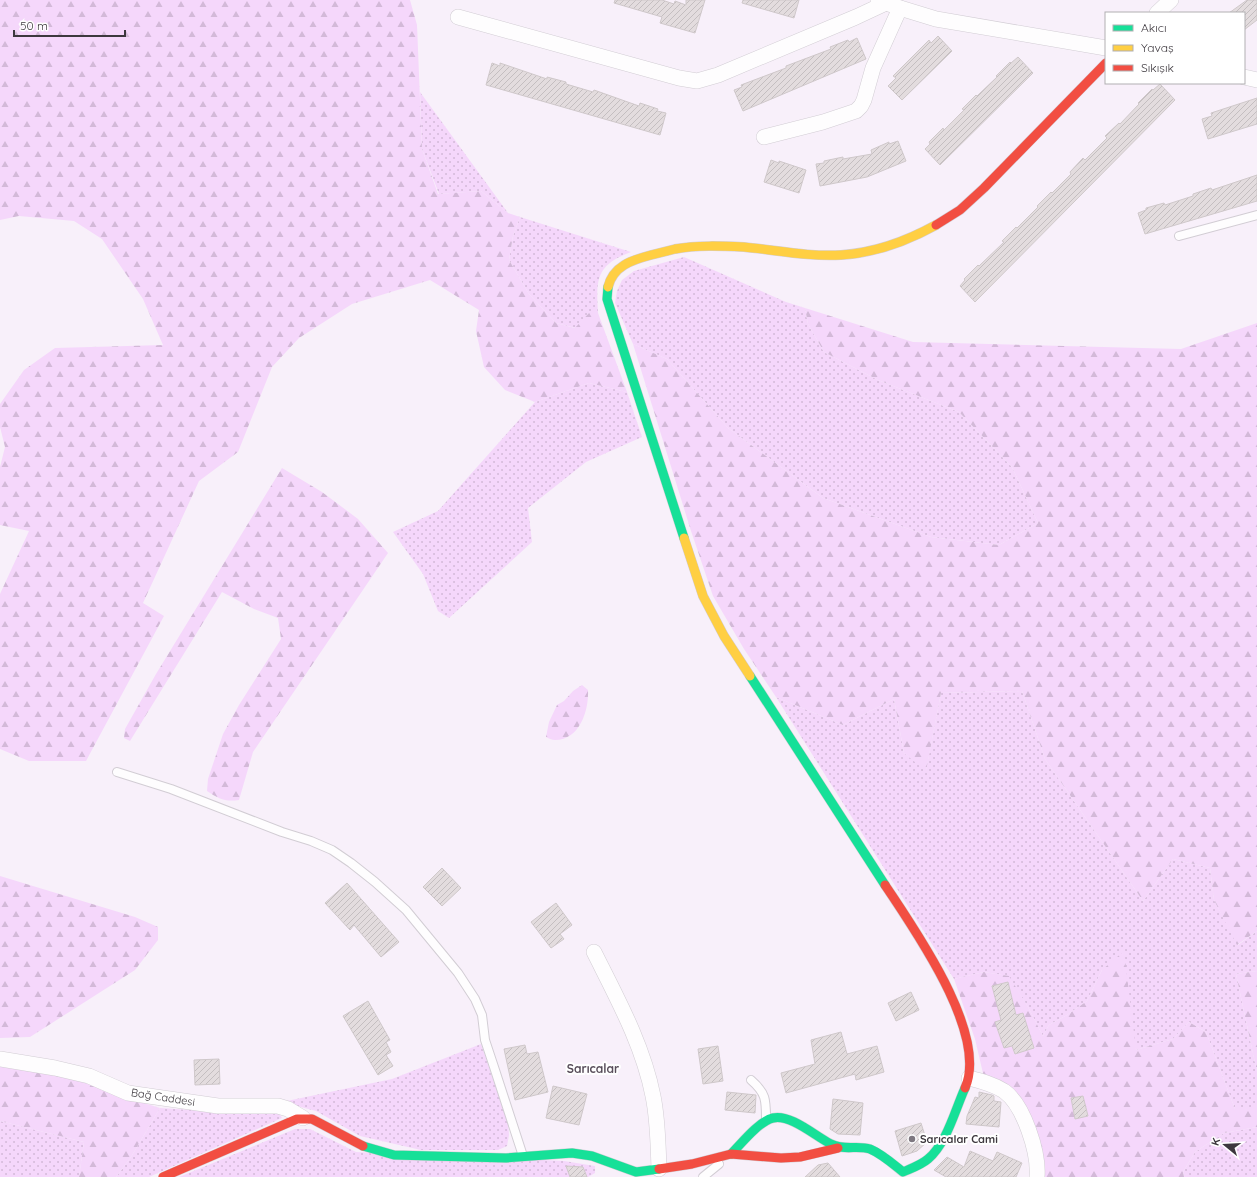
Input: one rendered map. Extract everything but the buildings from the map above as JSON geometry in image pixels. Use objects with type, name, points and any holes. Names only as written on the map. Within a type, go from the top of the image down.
[{"type":"street","points":[[1158,12],[1171,0]]},
{"type":"street","points":[[458,17],[679,78],[697,80],[718,75],[856,17],[882,1],[936,19],[1105,48]]},
{"type":"street","points":[[764,137],[829,120],[856,111],[864,100],[873,68],[900,8]]},
{"type":"street","points":[[622,1177],[636,1172],[692,1164],[731,1154],[781,1158],[800,1157],[838,1148],[867,1149],[908,1174],[929,1160],[935,1154],[951,1122],[969,1078],[971,1060],[967,1038],[938,967],[724,636],[703,596],[606,299],[606,289],[609,281],[614,272],[629,262],[673,249],[695,247],[743,247],[810,255],[834,256],[880,248],[904,240],[940,223],[965,206],[1105,64]]},
{"type":"street","points":[[1245,77],[1257,80]]},
{"type":"street","points":[[594,952],[624,1013],[643,1057],[653,1096],[657,1127],[659,1169]]},
{"type":"street","name":"Bağ Caddesi","points":[[0,1059],[55,1068],[88,1076],[128,1093],[218,1106],[278,1106],[288,1109],[302,1118]]},
{"type":"street","points":[[969,1078],[985,1082],[1000,1089],[1013,1099],[1029,1132],[1036,1151],[1038,1177]]},
{"type":"street","points":[[731,1154],[766,1121],[777,1117],[788,1120],[807,1129],[838,1148]]},
{"type":"street","points":[[162,1177],[290,1121],[302,1118],[312,1119],[365,1147],[394,1155],[524,1157],[572,1153],[581,1154],[636,1172]]},
{"type":"lane","points":[[1179,236],[1257,215]]},
{"type":"lane","points":[[117,772],[171,789],[332,850],[375,882],[406,910],[458,973],[475,999],[482,1015],[485,1040],[524,1157]]},
{"type":"lane","points":[[751,1080],[760,1088],[764,1095],[766,1103],[766,1121]]},
{"type":"lane","points":[[703,1177],[731,1154]]},
{"type":"green space","points":[[0,0],[410,0],[417,25],[422,149],[438,194],[481,191],[508,213],[520,217],[513,236],[509,260],[529,294],[556,323],[575,328],[589,313],[598,313],[627,392],[589,383],[535,402],[505,390],[484,367],[476,331],[479,310],[430,280],[352,304],[299,338],[272,367],[238,452],[199,481],[143,603],[164,616],[86,761],[29,761],[0,749],[0,594],[29,531],[0,525],[0,467],[5,447],[0,427],[0,404],[24,370],[55,348],[163,345],[143,299],[102,239],[74,221],[19,216],[0,220]]},
{"type":"green space","points":[[420,92],[508,213],[481,191],[439,194],[422,149]]},
{"type":"green space","points":[[520,217],[631,252],[619,257],[605,268],[598,282],[598,313],[589,313],[576,328],[556,323],[529,294],[509,260],[513,236]]},
{"type":"green space","points":[[684,257],[786,302],[805,308],[808,324],[824,352],[878,380],[959,412],[1012,467],[1038,523],[999,545],[931,537],[823,498],[728,428],[667,359],[633,344],[615,303],[617,291],[622,280],[634,271]]},
{"type":"green space","points":[[805,308],[913,342],[1181,349],[1257,323],[1257,931],[1237,945],[1214,900],[1210,868],[1173,859],[1143,901],[1045,759],[1022,691],[941,693],[926,771],[904,753],[894,699],[843,725],[776,697],[744,649],[713,596],[691,531],[633,344],[667,359],[728,428],[823,498],[931,537],[999,545],[1038,523],[1012,467],[959,412],[878,380],[824,352],[808,324]]},
{"type":"green space","points":[[589,383],[627,392],[642,437],[586,462],[528,508],[532,542],[449,618],[438,611],[423,574],[393,532],[438,511],[535,402]]},
{"type":"green space","points":[[282,468],[322,492],[358,519],[388,553],[253,752],[239,800],[230,801],[219,798],[207,791],[208,779],[223,734],[239,705],[281,639],[278,618],[254,609],[222,592],[130,741],[124,738],[125,729],[156,674]]},
{"type":"green space","points":[[582,685],[588,690],[588,698],[585,715],[577,729],[564,739],[554,740],[546,737],[549,722],[557,705],[564,701],[573,691]]},
{"type":"green space","points":[[1022,691],[1045,759],[1143,901],[1173,859],[1210,868],[1214,900],[1238,945],[1257,931],[1257,971],[1236,974],[1257,1072],[1257,1109],[1235,1109],[1206,1032],[1189,1022],[1173,1039],[1136,1050],[1102,970],[1087,1001],[1049,1025],[1043,1036],[1028,1007],[1008,976],[984,972],[954,979],[776,697],[843,725],[894,699],[904,753],[926,770],[941,693]]},
{"type":"green space","points":[[0,876],[135,917],[158,927],[158,940],[135,970],[30,1037],[0,1038]]},
{"type":"green space","points":[[1124,951],[1136,1050],[1173,1039],[1189,1022],[1206,1032],[1235,1109],[1257,1109],[1257,1127],[1224,1133],[1195,1152],[1183,1172],[1184,1177],[1037,1177],[1017,1105],[985,1082],[975,1039],[954,979],[984,972],[1009,976],[1028,1007],[1043,1036],[1049,1025],[1087,1001],[1102,970]]},
{"type":"green space","points":[[1257,971],[1257,1072],[1236,974]]},
{"type":"green space","points":[[481,1044],[508,1123],[509,1135],[507,1146],[498,1150],[421,1150],[360,1136],[316,1111],[282,1102],[392,1079]]},
{"type":"green space","points":[[0,1065],[67,1073],[131,1099],[160,1108],[131,1157],[116,1177],[79,1177],[84,1142],[0,1121]]},
{"type":"green space","points":[[160,1108],[222,1112],[277,1110],[282,1118],[149,1177],[116,1177],[131,1157]]},
{"type":"green space","points":[[0,1121],[84,1142],[79,1177],[0,1177]]},
{"type":"green space","points":[[1257,1127],[1257,1177],[1184,1177],[1183,1172],[1195,1152],[1224,1133]]},
{"type":"green space","points":[[295,1129],[310,1129],[356,1152],[564,1161],[595,1166],[595,1173],[588,1177],[179,1177]]},
{"type":"traffic: fast","points":[[608,287],[607,299],[684,538]]},
{"type":"traffic: fast","points":[[750,676],[885,885]]},
{"type":"traffic: fast","points":[[731,1154],[750,1133],[762,1123],[773,1118],[780,1118],[795,1122],[836,1146],[870,1149],[883,1156],[903,1172],[922,1163],[935,1152],[950,1126],[965,1088]]},
{"type":"traffic: fast","points":[[363,1146],[394,1155],[506,1158],[572,1153],[592,1156],[636,1172],[659,1169]]},
{"type":"traffic: slow","points":[[608,287],[614,274],[624,265],[644,257],[675,249],[700,246],[718,246],[756,248],[805,254],[853,254],[878,249],[902,241],[936,225]]},
{"type":"traffic: slow","points":[[684,538],[703,596],[724,636],[750,676]]},
{"type":"traffic: jam","points":[[936,225],[960,210],[984,188],[1105,64]]},
{"type":"traffic: jam","points":[[885,885],[929,954],[945,983],[958,1012],[967,1040],[970,1066],[965,1088]]},
{"type":"traffic: jam","points":[[163,1177],[297,1119],[312,1119],[363,1146]]},
{"type":"traffic: jam","points":[[659,1169],[692,1164],[731,1154],[781,1158],[800,1157],[838,1148]]},
{"type":"place","name":"Sarıcalar Cami","points":[[912,1139]]},
{"type":"district","name":"Sarıcalar","points":[[593,1068]]}]
